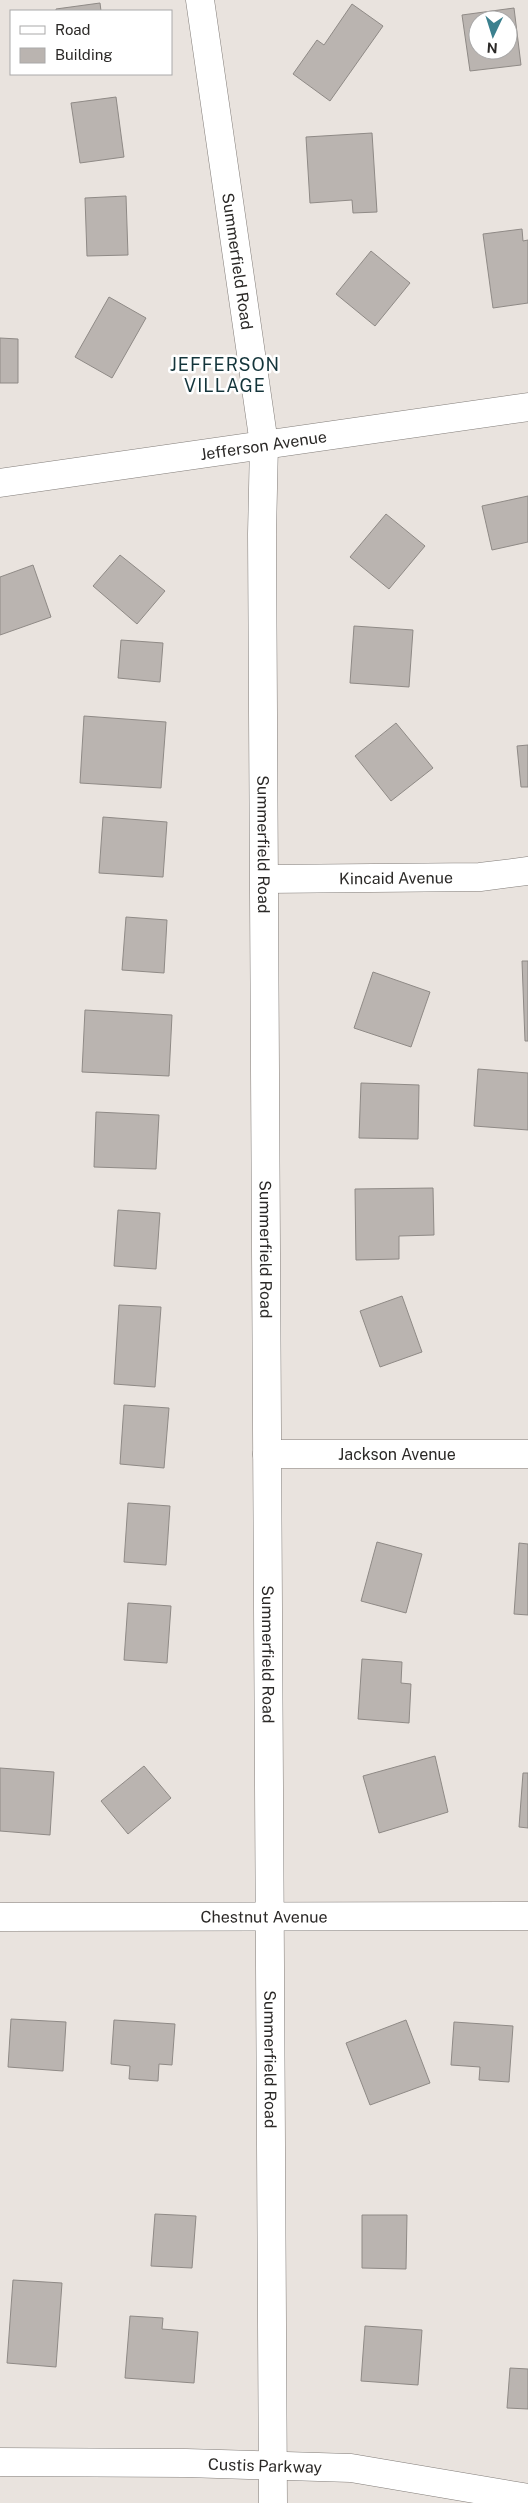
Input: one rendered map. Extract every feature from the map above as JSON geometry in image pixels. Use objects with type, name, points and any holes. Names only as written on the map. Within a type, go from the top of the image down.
[{"type":"street","name":"Summerfield Road","points":[[200,0],[264,444],[262,544],[273,2503]]},
{"type":"street","name":"Jefferson Avenue","points":[[0,483],[528,407]]},
{"type":"street","name":"Kincaid Avenue","points":[[265,879],[480,877],[528,871]]},
{"type":"street","name":"Jackson Avenue","points":[[267,1454],[528,1454]]},
{"type":"street","name":"Chestnut Avenue","points":[[0,1917],[528,1916]]},
{"type":"street","name":"Custis Parkway","points":[[0,2462],[273,2465],[351,2468],[528,2498]]},
{"type":"building","points":[[100,3],[101,10],[56,10]]},
{"type":"building","points":[[352,4],[383,26],[330,101],[293,74],[317,40],[324,45]]},
{"type":"building","points":[[468,14],[468,57],[462,15]]},
{"type":"building","points":[[518,41],[521,65],[470,71],[468,60],[518,60]]},
{"type":"building","points":[[116,97],[124,157],[80,163],[71,103]]},
{"type":"building","points":[[372,133],[377,212],[353,213],[352,200],[310,203],[306,137]]},
{"type":"building","points":[[126,196],[128,255],[87,256],[85,198]]},
{"type":"building","points":[[522,229],[523,241],[528,240],[528,303],[493,308],[483,234]]},
{"type":"building","points":[[371,251],[410,283],[375,326],[336,294]]},
{"type":"building","points":[[109,297],[146,318],[112,378],[75,357]]},
{"type":"building","points":[[0,338],[18,339],[18,383],[0,383]]},
{"type":"building","points":[[528,496],[528,542],[492,550],[482,506]]},
{"type":"building","points":[[386,514],[425,546],[389,589],[350,557]]},
{"type":"building","points":[[120,555],[165,591],[137,624],[93,586]]},
{"type":"building","points":[[33,565],[51,617],[0,635],[0,577]]},
{"type":"building","points":[[354,626],[413,630],[409,687],[350,683]]},
{"type":"building","points":[[121,640],[163,643],[160,682],[118,678]]},
{"type":"building","points":[[84,716],[166,722],[161,788],[80,783]]},
{"type":"building","points":[[396,723],[433,768],[391,801],[355,756]]},
{"type":"building","points":[[528,745],[528,787],[521,787],[517,746]]},
{"type":"building","points":[[103,817],[167,822],[163,877],[99,873]]},
{"type":"building","points":[[126,917],[167,920],[164,973],[122,970]]},
{"type":"building","points":[[522,961],[528,961],[528,1041],[525,1041]]},
{"type":"building","points":[[373,972],[430,992],[411,1047],[354,1028]]},
{"type":"building","points":[[85,1010],[172,1015],[169,1076],[82,1072]]},
{"type":"building","points":[[478,1069],[528,1073],[528,1130],[474,1126]]},
{"type":"building","points":[[361,1083],[419,1085],[418,1139],[359,1138]]},
{"type":"building","points":[[96,1112],[159,1115],[156,1169],[94,1167]]},
{"type":"building","points":[[433,1188],[434,1235],[399,1236],[399,1259],[356,1260],[355,1189]]},
{"type":"building","points":[[118,1210],[160,1213],[156,1269],[114,1266]]},
{"type":"building","points":[[402,1296],[422,1352],[380,1367],[360,1311]]},
{"type":"building","points":[[119,1305],[161,1307],[155,1387],[114,1384]]},
{"type":"building","points":[[124,1405],[169,1408],[164,1468],[120,1464]]},
{"type":"building","points":[[128,1503],[170,1506],[166,1565],[124,1562]]},
{"type":"building","points":[[377,1542],[422,1554],[406,1613],[361,1601]]},
{"type":"building","points":[[519,1543],[528,1544],[528,1615],[514,1614]]},
{"type":"building","points":[[128,1603],[171,1606],[167,1663],[124,1660]]},
{"type":"building","points":[[362,1659],[402,1662],[401,1683],[411,1684],[409,1723],[358,1719]]},
{"type":"building","points":[[435,1756],[448,1812],[379,1833],[363,1776]]},
{"type":"building","points":[[144,1766],[171,1798],[128,1834],[101,1801]]},
{"type":"building","points":[[0,1768],[54,1772],[50,1835],[0,1831]]},
{"type":"building","points":[[523,1773],[528,1773],[528,1828],[519,1827]]},
{"type":"building","points":[[11,2019],[66,2022],[63,2071],[8,2067]]},
{"type":"building","points":[[114,2020],[175,2024],[172,2065],[159,2064],[158,2081],[129,2079],[130,2066],[111,2064]]},
{"type":"building","points":[[406,2020],[430,2083],[370,2105],[346,2043]]},
{"type":"building","points":[[454,2022],[513,2026],[509,2082],[479,2080],[480,2067],[451,2065]]},
{"type":"building","points":[[155,2214],[196,2216],[192,2268],[151,2266]]},
{"type":"building","points":[[362,2215],[407,2215],[406,2269],[362,2268]]},
{"type":"building","points":[[13,2280],[62,2283],[56,2367],[7,2363]]},
{"type":"building","points":[[130,2316],[163,2318],[162,2329],[198,2332],[194,2383],[125,2378]]},
{"type":"building","points":[[365,2326],[422,2330],[418,2385],[361,2381]]},
{"type":"building","points":[[510,2368],[528,2369],[528,2409],[507,2408]]},
{"type":"district","name":"JEFFERSON VILLAGE","points":[[225,374]]}]
